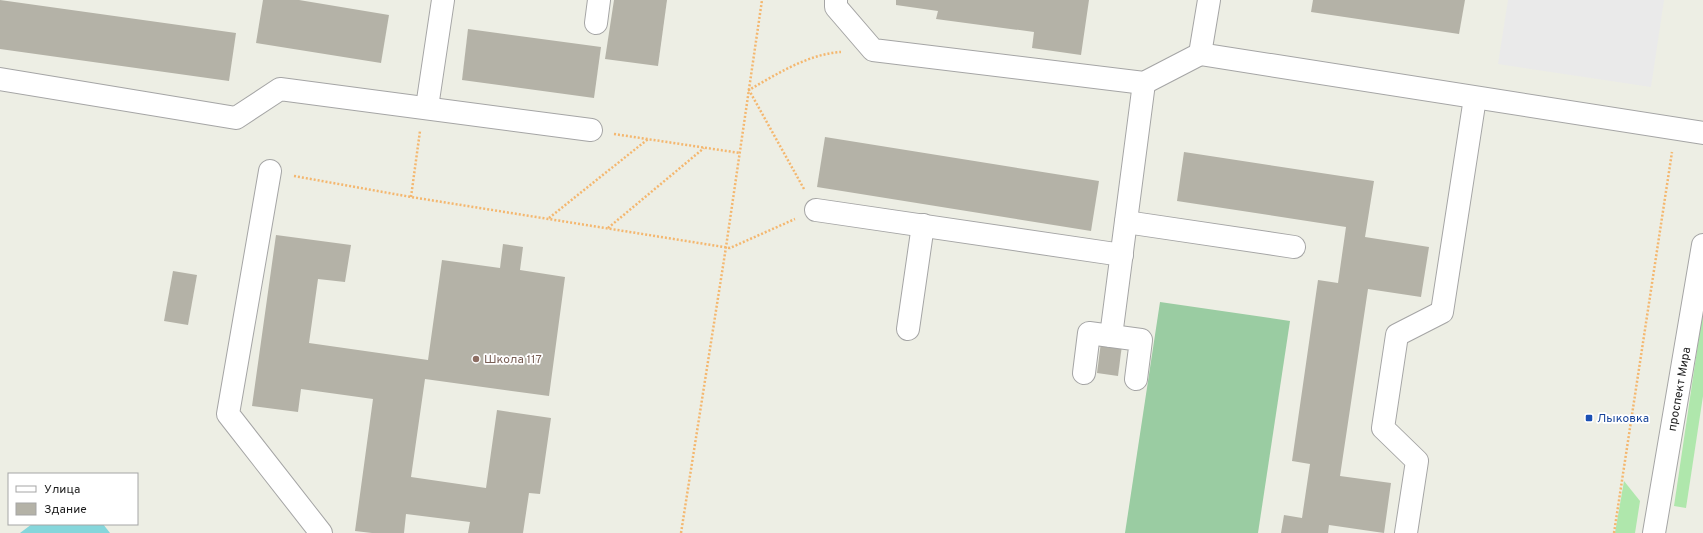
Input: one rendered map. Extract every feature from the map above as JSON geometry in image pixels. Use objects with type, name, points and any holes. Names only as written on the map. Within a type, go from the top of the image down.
[{"type":"street","points":[[425,107],[443,0]]},
{"type":"street","points":[[596,23],[599,0]]},
{"type":"street","points":[[836,0],[836,7],[874,50],[1144,83],[1200,54],[1703,133]]},
{"type":"street","points":[[1200,54],[1209,0]]},
{"type":"street","points":[[0,79],[236,118],[280,89],[591,130]]},
{"type":"street","points":[[1111,336],[1144,83]]},
{"type":"street","points":[[1406,533],[1417,462],[1384,428],[1397,335],[1442,312],[1475,98]]},
{"type":"street","points":[[270,171],[228,414],[321,533]]},
{"type":"street","points":[[816,210],[1122,255]]},
{"type":"street","points":[[1126,222],[1294,248]]},
{"type":"street","points":[[908,329],[923,225]]},
{"type":"street","name":"проспект Мира","points":[[1654,533],[1703,245]]},
{"type":"street","points":[[1084,373],[1089,333],[1141,340],[1136,379]]},
{"type":"path","points":[[680,533],[726,247],[762,0]]},
{"type":"path","points":[[749,90],[792,66],[828,53],[874,50]]},
{"type":"path","points":[[270,171],[411,197],[730,248],[816,210],[749,90]]},
{"type":"path","points":[[411,197],[425,107]]},
{"type":"path","points":[[1614,533],[1676,129]]},
{"type":"path","points":[[591,130],[740,153]]},
{"type":"path","points":[[548,219],[648,139]]},
{"type":"path","points":[[608,228],[704,147]]},
{"type":"green space","points":[[1160,302],[1290,321],[1258,533],[1125,533]]},
{"type":"green space","points":[[1703,310],[1703,396],[1686,508],[1674,506]]},
{"type":"green space","points":[[1624,481],[1640,501],[1635,533],[1615,533]]},
{"type":"shaded area","points":[[1508,0],[1664,0],[1651,87],[1498,64]]},
{"type":"shaded area","points":[[31,525],[104,525],[110,533],[20,533]]},
{"type":"building","points":[[0,0],[236,33],[229,81],[0,49]]},
{"type":"building","points":[[263,0],[299,0],[389,15],[381,63],[256,43]]},
{"type":"building","points":[[614,0],[667,0],[658,66],[605,59]]},
{"type":"building","points":[[896,0],[1089,0],[1081,55],[1032,48],[1034,32],[936,19],[938,11],[896,5]]},
{"type":"building","points":[[1313,0],[1465,0],[1459,34],[1311,12]]},
{"type":"building","points":[[468,29],[601,47],[594,98],[462,80]]},
{"type":"building","points":[[825,137],[1099,181],[1091,231],[817,187]]},
{"type":"building","points":[[1184,152],[1374,181],[1365,237],[1429,247],[1421,297],[1368,289],[1340,476],[1391,483],[1384,533],[1329,525],[1328,533],[1281,533],[1284,515],[1302,518],[1310,464],[1292,461],[1318,280],[1338,283],[1346,227],[1177,201]]},
{"type":"building","points":[[276,235],[351,245],[345,282],[318,279],[309,343],[428,360],[442,260],[500,268],[503,244],[523,247],[520,270],[565,277],[549,396],[425,379],[411,477],[486,488],[497,410],[551,418],[540,494],[529,493],[523,533],[468,533],[470,522],[406,514],[404,533],[372,533],[355,531],[373,399],[301,389],[298,412],[252,406]]},
{"type":"building","points":[[173,271],[197,275],[188,325],[164,321]]},
{"type":"building","points":[[1101,342],[1122,345],[1118,376],[1097,373]]},
{"type":"place","name":"Школа 117","points":[[476,359]]},
{"type":"place","name":"Лыковка","points":[[1589,418]]}]
